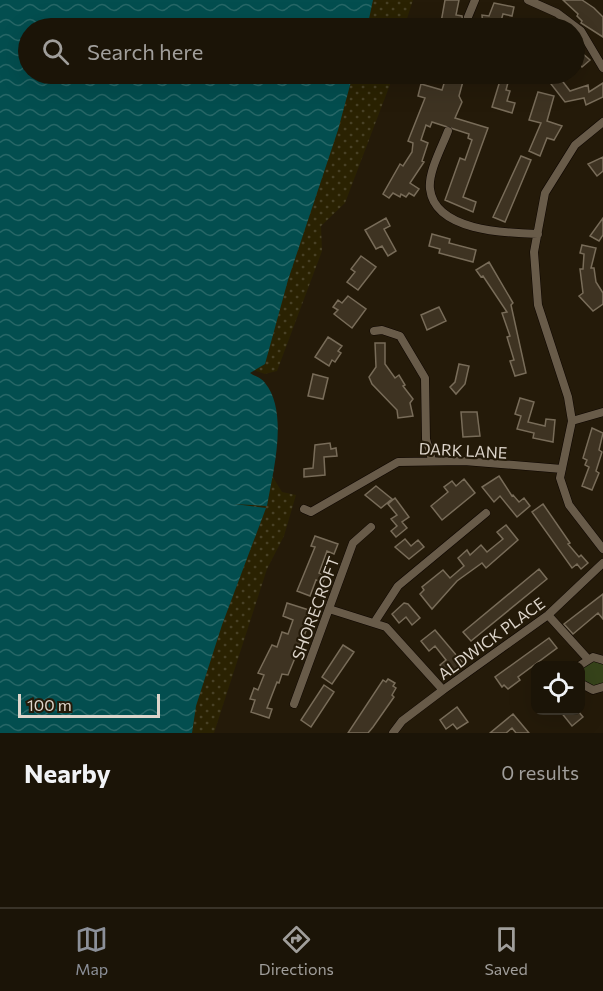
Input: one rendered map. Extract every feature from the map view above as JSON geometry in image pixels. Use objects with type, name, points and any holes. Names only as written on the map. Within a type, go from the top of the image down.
[{"type":"street","points":[[468,17],[475,0]]},
{"type":"street","points":[[528,0],[563,18]]},
{"type":"street","points":[[585,39],[603,68]]},
{"type":"street","points":[[603,122],[575,145],[545,193],[534,252],[538,305],[568,397],[572,421],[560,478],[569,505],[603,549]]},
{"type":"street","points":[[447,131],[430,188],[437,207],[451,219],[476,227],[506,233],[538,234]]},
{"type":"street","points":[[374,331],[382,330],[400,336],[425,378],[426,439],[432,460]]},
{"type":"street","points":[[572,421],[603,412]]},
{"type":"street","name":"DARK LANE","points":[[304,509],[311,512],[398,462],[432,460],[562,469]]},
{"type":"street","points":[[374,623],[398,586],[486,513]]},
{"type":"street","name":"SHORECROFT","points":[[294,704],[354,543],[371,527]]},
{"type":"street","name":"ALDWICK PLACE","points":[[393,733],[402,721],[548,615],[603,563]]},
{"type":"street","points":[[329,609],[386,627],[443,690]]},
{"type":"street","points":[[548,615],[587,658],[603,660]]},
{"type":"street","points":[[584,661],[587,658]]},
{"type":"street","points":[[585,686],[593,690],[603,687]]},
{"type":"green space","points":[[594,660],[603,663],[603,684],[597,687],[585,683],[585,664]]},
{"type":"sand","points":[[332,0],[413,0],[407,18],[327,18]]},
{"type":"sand","points":[[308,84],[390,84],[345,203],[321,226],[322,251],[277,371],[265,374],[235,364],[269,471],[282,492],[296,495],[284,536],[267,569],[214,733],[133,733]]},
{"type":"water","points":[[0,0],[373,0],[369,18],[18,18],[18,84],[350,84],[338,130],[288,280],[265,364],[250,373],[264,381],[272,395],[278,426],[275,460],[267,506],[234,504],[266,508],[222,625],[196,706],[192,733],[0,733]]},
{"type":"building","points":[[445,0],[459,0],[456,15],[462,18],[442,18]]},
{"type":"building","points":[[563,0],[582,0],[594,8],[603,17],[603,37],[585,26],[585,18],[579,18],[578,14]]},
{"type":"building","points":[[494,3],[514,7],[512,16],[503,14],[502,18],[482,18],[482,15],[489,16]]},
{"type":"building","points":[[603,83],[603,97],[586,105],[584,98],[565,102],[551,84],[565,84],[570,91],[588,85],[589,92]]},
{"type":"building","points":[[421,84],[442,90],[444,84],[462,84],[459,96],[462,102],[455,118],[488,128],[463,197],[476,202],[473,212],[445,200],[460,158],[465,160],[472,140],[468,138],[469,134],[432,122],[430,127],[426,125],[421,140],[428,143],[422,161],[424,162],[410,183],[419,189],[414,196],[409,193],[406,197],[401,194],[400,197],[393,193],[389,198],[383,194],[400,164],[403,166],[412,152],[413,143],[408,141],[425,98],[418,96]]},
{"type":"building","points":[[499,84],[508,84],[506,90],[510,91],[507,101],[515,103],[512,113],[492,107]]},
{"type":"building","points":[[538,92],[554,96],[547,121],[562,126],[554,140],[547,138],[540,156],[529,151],[541,123],[529,120]]},
{"type":"building","points":[[521,156],[531,160],[505,222],[493,217]]},
{"type":"building","points":[[603,157],[603,171],[597,176],[588,164]]},
{"type":"building","points":[[386,218],[390,226],[384,229],[396,251],[388,256],[382,246],[376,249],[365,230]]},
{"type":"building","points":[[603,218],[603,235],[599,241],[590,236]]},
{"type":"building","points":[[432,234],[450,239],[449,243],[476,250],[473,262],[439,253],[440,249],[429,246]]},
{"type":"building","points":[[582,245],[596,248],[591,268],[594,268],[596,282],[603,293],[603,304],[593,311],[579,296],[583,293],[580,269],[583,269],[584,254],[580,253]]},
{"type":"building","points":[[361,256],[376,267],[358,290],[347,282],[355,272],[351,269]]},
{"type":"building","points":[[489,262],[513,303],[511,305],[526,373],[515,376],[510,361],[514,360],[507,337],[510,336],[502,313],[507,312],[483,276],[481,277],[476,270]]},
{"type":"building","points":[[348,296],[366,309],[352,328],[334,314],[338,310],[333,307],[338,300],[342,303]]},
{"type":"building","points":[[439,307],[446,321],[427,330],[421,315]]},
{"type":"building","points":[[328,337],[342,346],[338,351],[341,353],[335,362],[332,360],[329,366],[315,357]]},
{"type":"building","points":[[375,343],[385,343],[385,364],[395,378],[399,375],[405,385],[403,386],[413,399],[410,403],[413,416],[398,418],[397,410],[372,384],[369,377],[376,367]]},
{"type":"building","points":[[459,364],[469,366],[465,384],[456,394],[450,387],[455,382]]},
{"type":"building","points":[[313,374],[328,378],[323,399],[308,396]]},
{"type":"building","points":[[520,398],[534,402],[528,422],[545,426],[546,419],[555,420],[553,442],[533,438],[534,433],[517,429],[521,416],[515,414]]},
{"type":"building","points":[[461,412],[477,412],[480,436],[463,437]]},
{"type":"building","points":[[592,428],[603,433],[599,450],[602,452],[596,471],[599,473],[592,490],[582,486],[589,467],[585,465],[587,460],[583,458]]},
{"type":"building","points":[[330,443],[331,449],[336,448],[337,456],[324,457],[325,475],[304,477],[304,469],[313,468],[315,445]]},
{"type":"building","points":[[499,476],[512,496],[519,502],[524,498],[530,506],[517,517],[500,496],[494,502],[482,487]]},
{"type":"building","points":[[464,479],[475,493],[442,520],[431,506],[448,492],[444,487],[452,481],[456,486]]},
{"type":"building","points":[[376,486],[392,499],[381,508],[365,495]]},
{"type":"building","points":[[395,498],[409,517],[402,522],[407,528],[396,537],[391,531],[397,526],[391,519],[397,515],[388,504]]},
{"type":"building","points":[[543,504],[570,543],[568,544],[579,557],[581,555],[588,563],[581,569],[577,564],[572,568],[532,512]]},
{"type":"building","points":[[506,525],[518,540],[486,568],[482,563],[457,581],[432,609],[420,594],[424,590],[422,587],[443,570],[450,578],[464,566],[458,558],[467,550],[470,555],[481,545],[487,552],[503,539],[497,532]]},
{"type":"building","points":[[315,536],[338,544],[334,554],[327,551],[319,573],[326,576],[323,582],[316,580],[310,596],[297,591],[315,547],[311,546]]},
{"type":"building","points":[[405,539],[411,546],[418,540],[424,547],[409,559],[395,547]]},
{"type":"building","points":[[539,569],[547,579],[471,641],[463,632]]},
{"type":"building","points":[[603,594],[603,619],[598,613],[573,634],[564,624]]},
{"type":"building","points":[[287,603],[309,610],[304,624],[308,626],[288,675],[282,674],[279,683],[277,682],[267,708],[272,709],[269,718],[251,712],[255,700],[250,699],[254,688],[258,690],[264,675],[258,673],[272,645],[277,647],[282,632],[288,634],[293,620],[283,616]]},
{"type":"building","points":[[404,603],[408,604],[420,618],[412,625],[406,617],[399,623],[392,614]]},
{"type":"building","points":[[435,630],[463,663],[448,674],[440,665],[446,660],[435,646],[429,651],[421,641]]},
{"type":"building","points":[[549,638],[557,648],[540,661],[531,661],[531,667],[518,677],[520,680],[508,689],[504,685],[502,687],[495,677]]},
{"type":"building","points":[[343,645],[354,652],[332,684],[322,677]]},
{"type":"building","points":[[388,679],[395,683],[393,686],[396,688],[392,695],[394,697],[373,727],[368,733],[348,733],[383,680],[386,682]]},
{"type":"building","points":[[324,685],[334,692],[311,727],[301,720]]},
{"type":"building","points":[[457,707],[468,722],[457,729],[453,724],[446,729],[440,720]]},
{"type":"building","points":[[513,714],[529,733],[516,733],[512,728],[506,733],[490,733]]},
{"type":"building","points":[[563,715],[581,715],[583,717],[572,726]]}]
